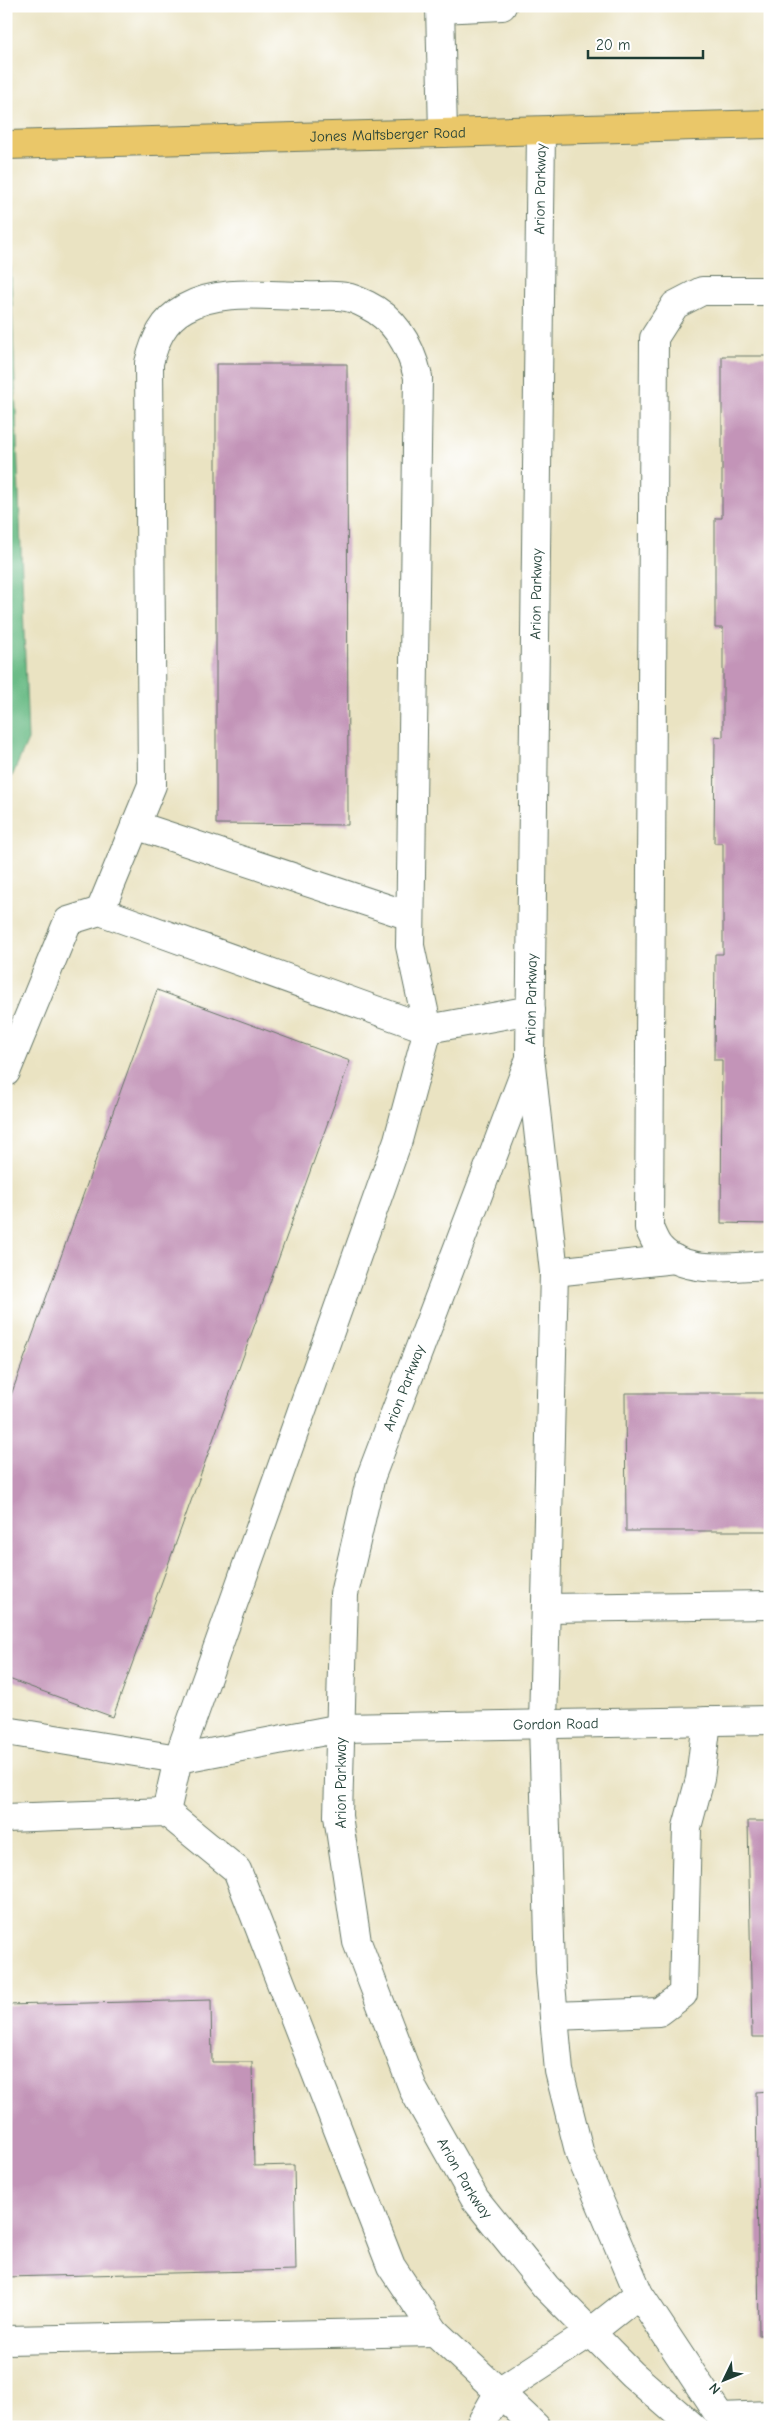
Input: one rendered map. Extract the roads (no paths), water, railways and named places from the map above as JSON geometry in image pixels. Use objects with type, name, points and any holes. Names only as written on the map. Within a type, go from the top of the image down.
[{"type":"main road","name":"Jones Maltsberger Road","points":[[6,145],[770,124]]},
{"type":"street","points":[[443,134],[440,8],[502,6]]},
{"type":"street","name":"Arion Parkway","points":[[541,131],[530,1057],[554,1272],[543,1724],[550,1973],[560,2071],[580,2155],[639,2294],[724,2422]]},
{"type":"street","points":[[770,291],[702,291],[675,305],[654,338],[649,1228],[660,1248],[674,1259],[694,1266],[770,1265]]},
{"type":"street","points":[[100,911],[152,785],[149,363],[155,339],[167,322],[185,308],[224,296],[346,297],[369,306],[387,319],[402,336],[413,355],[418,377],[410,946],[428,1029],[398,1140],[178,1758],[166,1812]]},
{"type":"street","points":[[135,825],[410,916]]},
{"type":"street","points":[[6,1072],[68,921],[100,911],[428,1029],[531,1010]]},
{"type":"street","name":"Arion Parkway","points":[[530,1057],[371,1476],[344,1594],[338,1816],[357,1942],[414,2091],[475,2200],[546,2287],[632,2374],[692,2427]]},
{"type":"street","points":[[554,1272],[674,1259]]},
{"type":"street","points":[[546,1608],[770,1605]]},
{"type":"street","name":"Gordon Road","points":[[6,1731],[178,1758],[341,1728],[770,1720]]},
{"type":"street","points":[[554,2016],[659,2012],[683,1994],[687,1827],[700,1779],[706,1721]]},
{"type":"street","points":[[6,1818],[166,1812],[237,1870],[391,2266],[435,2332],[536,2427]]},
{"type":"street","points":[[479,2427],[498,2392],[591,2332],[639,2294]]},
{"type":"street","points":[[6,2340],[435,2332]]},
{"type":"street","points":[[724,2422],[770,2415]]}]
